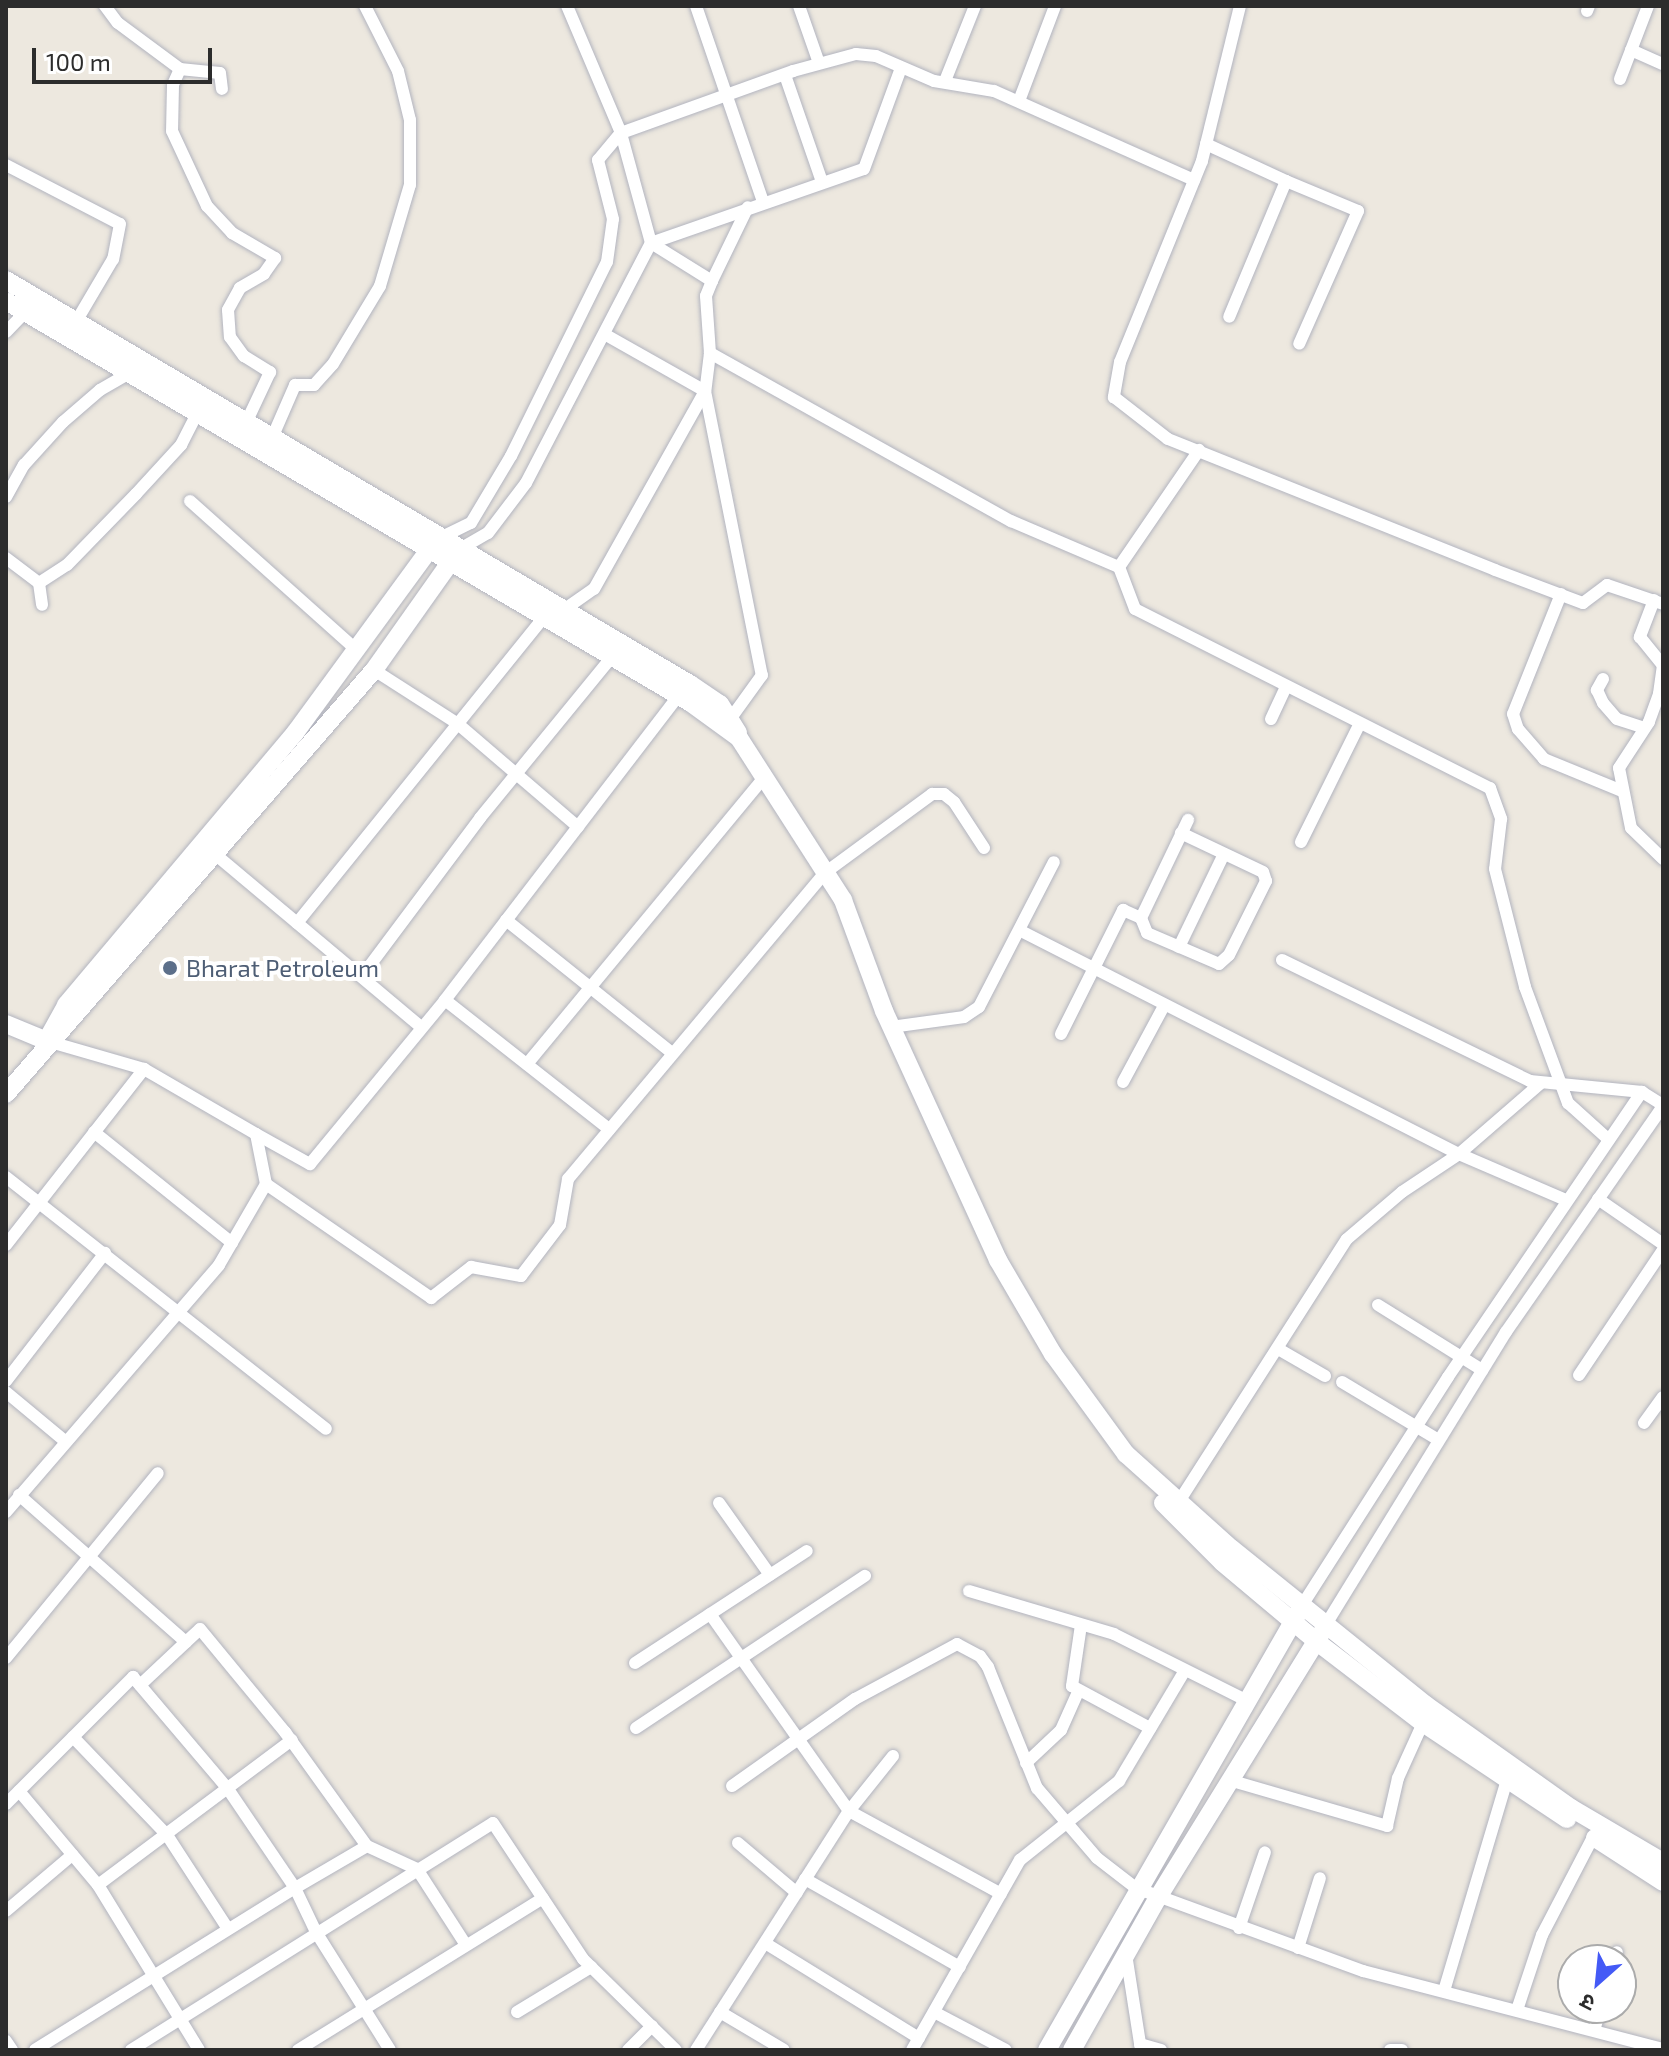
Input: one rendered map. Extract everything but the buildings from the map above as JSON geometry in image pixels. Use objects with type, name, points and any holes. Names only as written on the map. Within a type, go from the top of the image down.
[{"type":"street","points":[[105,6],[118,23],[180,69],[220,73],[222,89]]},
{"type":"street","points":[[272,438],[295,385],[314,385],[333,364],[380,286],[410,185],[410,120],[398,71],[365,6]]},
{"type":"street","points":[[209,850],[374,670],[454,555],[488,533],[526,483],[606,335],[651,243],[621,133],[567,6]]},
{"type":"street","points":[[696,6],[763,202]]},
{"type":"street","points":[[799,6],[819,63]]},
{"type":"street","points":[[945,81],[975,6]]},
{"type":"street","points":[[1019,101],[1055,6]]},
{"type":"street","points":[[1240,6],[1206,144],[1120,362],[1114,397],[1136,418],[1199,450],[1583,603],[1607,585],[1659,602],[1640,637],[1663,665],[1656,706],[1619,768],[1631,828],[1663,859]]},
{"type":"street","points":[[1620,79],[1648,6]]},
{"type":"street","points":[[1631,50],[1663,64]]},
{"type":"street","points":[[6,1094],[47,1041],[65,1028],[209,850],[435,543],[471,523],[511,456],[607,262],[613,219],[598,160],[621,133],[819,63],[856,54],[1019,101],[1194,180]]},
{"type":"street","points":[[651,243],[864,169],[901,68]]},
{"type":"street","points":[[180,69],[173,85],[172,131],[183,164],[207,206],[232,233],[275,258],[264,274],[240,288],[228,310],[230,337],[244,356],[270,372],[246,423]]},
{"type":"street","points":[[785,75],[822,182]]},
{"type":"street","points":[[1206,144],[1358,211],[1299,344]]},
{"type":"street","points":[[6,165],[120,224],[113,259],[71,330]]},
{"type":"street","points":[[1229,317],[1286,181]]},
{"type":"street","points":[[727,721],[757,689],[761,661],[705,391],[710,353],[706,296],[748,207]]},
{"type":"street","points":[[651,243],[712,281]]},
{"type":"street","points":[[6,280],[130,373],[435,543]]},
{"type":"street","points":[[6,301],[71,330],[272,438],[544,617],[678,696],[727,721]]},
{"type":"street","points":[[6,332],[25,312]]},
{"type":"street","points":[[606,335],[705,391]]},
{"type":"street","points":[[710,353],[1011,521],[1119,567],[1135,609],[1359,725],[1490,788],[1501,819],[1495,869],[1525,987],[1568,1103],[1608,1139]]},
{"type":"street","points":[[6,497],[24,465],[63,422],[88,398],[130,373]]},
{"type":"street","points":[[565,609],[594,589],[705,391]]},
{"type":"street","points":[[39,583],[60,571],[136,494],[181,445],[197,413]]},
{"type":"street","points":[[1119,567],[1199,450]]},
{"type":"street","points":[[190,501],[358,651]]},
{"type":"street","points":[[454,555],[565,609],[690,684],[727,721],[843,900],[891,1027],[968,1201],[1025,1308],[1053,1354],[1151,1481],[1174,1505],[1423,1723],[1663,1882]]},
{"type":"street","points":[[6,558],[39,583],[42,605]]},
{"type":"street","points":[[1561,594],[1513,714],[1518,729],[1544,759],[1622,791]]},
{"type":"street","points":[[297,923],[544,617]]},
{"type":"street","points":[[362,976],[518,771],[612,657]]},
{"type":"street","points":[[374,670],[458,724],[518,771],[578,827]]},
{"type":"street","points":[[1603,679],[1597,690],[1603,703],[1617,719],[1644,728]]},
{"type":"street","points":[[1271,719],[1286,687]]},
{"type":"street","points":[[6,1024],[47,1041],[144,1069],[310,1164],[445,1000],[678,696]]},
{"type":"street","points":[[1301,842],[1359,725]]},
{"type":"street","points":[[527,1064],[765,776]]},
{"type":"street","points":[[266,1184],[431,1298],[471,1267],[521,1276],[560,1225],[568,1179],[671,1052],[826,872],[932,794],[944,794],[954,802],[984,848]]},
{"type":"street","points":[[1181,833],[1263,872],[1266,881],[1223,962],[1214,963],[1143,930],[1141,918],[1181,833],[1188,820]]},
{"type":"street","points":[[209,850],[421,1027]]},
{"type":"street","points":[[1179,947],[1224,854]]},
{"type":"street","points":[[891,1027],[964,1017],[979,1007],[1054,862]]},
{"type":"street","points":[[1061,1034],[1123,910],[1141,918]]},
{"type":"street","points":[[506,920],[671,1052]]},
{"type":"street","points":[[1021,931],[1459,1154],[1566,1200]]},
{"type":"street","points":[[1072,2050],[1157,1899],[1437,1439],[1663,1105],[1642,1092],[1541,1083],[1282,960]]},
{"type":"street","points":[[445,1000],[609,1129]]},
{"type":"street","points":[[1123,1082],[1164,1006]]},
{"type":"street","points":[[6,1245],[144,1069]]},
{"type":"street","points":[[1174,1505],[1280,1350],[1347,1239],[1402,1192],[1459,1154],[1541,1083]]},
{"type":"street","points":[[1047,2050],[1136,1888],[1297,1614],[1461,1357],[1642,1092]]},
{"type":"street","points":[[94,1132],[232,1243]]},
{"type":"street","points":[[6,1512],[180,1312],[232,1243],[266,1184],[256,1134]]},
{"type":"street","points":[[6,1177],[326,1429]]},
{"type":"street","points":[[1579,1375],[1663,1247],[1598,1199]]},
{"type":"street","points":[[6,1381],[105,1253]]},
{"type":"street","points":[[1378,1305],[1482,1370]]},
{"type":"street","points":[[1280,1350],[1325,1376]]},
{"type":"street","points":[[1342,1382],[1437,1439]]},
{"type":"street","points":[[6,1392],[66,1442]]},
{"type":"street","points":[[1644,1423],[1663,1397]]},
{"type":"street","points":[[7,1655],[158,1473]]},
{"type":"street","points":[[19,1495],[186,1642]]},
{"type":"street","points":[[719,1503],[770,1575]]},
{"type":"street","points":[[635,1663],[807,1551]]},
{"type":"street","points":[[636,1728],[865,1576]]},
{"type":"street","points":[[969,1591],[1114,1634],[1243,1705],[1266,1721]]},
{"type":"street","points":[[710,1614],[849,1811],[1001,1894]]},
{"type":"street","points":[[1081,1625],[1071,1680],[1078,1692],[1150,1728]]},
{"type":"street","points":[[140,1685],[200,1629],[292,1740],[367,1846],[417,1869],[466,1945]]},
{"type":"street","points":[[1321,1634],[1571,1808],[1663,1862]]},
{"type":"street","points":[[732,1786],[855,1699],[957,1644],[980,1656],[988,1667],[1037,1788],[1066,1825],[1136,1888],[1157,1899],[1298,1948],[1444,1991],[1663,2049]]},
{"type":"street","points":[[765,1943],[916,2044],[1020,1860],[1119,1781],[1184,1672]]},
{"type":"street","points":[[6,1804],[133,1677],[228,1789],[295,1888],[316,1932],[390,2050]]},
{"type":"street","points":[[1026,1763],[1061,1730],[1078,1692]]},
{"type":"street","points":[[1229,1780],[1387,1826],[1398,1778],[1423,1723]]},
{"type":"street","points":[[73,1737],[167,1835],[228,1929]]},
{"type":"street","points":[[98,1885],[292,1740]]},
{"type":"street","points":[[696,2050],[849,1811],[893,1756]]},
{"type":"street","points":[[1444,1991],[1507,1780]]},
{"type":"street","points":[[19,1791],[98,1885],[199,2050]]},
{"type":"street","points":[[131,2050],[493,1823],[591,1967],[676,2050]]},
{"type":"street","points":[[1517,2010],[1542,1935],[1593,1837]]},
{"type":"street","points":[[738,1843],[797,1893]]},
{"type":"street","points":[[35,2050],[367,1846]]},
{"type":"street","points":[[1239,1928],[1265,1852]]},
{"type":"street","points":[[6,1911],[72,1855]]},
{"type":"street","points":[[1298,1948],[1320,1878]]},
{"type":"street","points":[[805,1879],[960,1967]]},
{"type":"street","points":[[298,2050],[543,1898]]},
{"type":"street","points":[[1126,1954],[1141,2047],[1161,2050]]},
{"type":"street","points":[[517,2012],[591,1967]]},
{"type":"street","points":[[720,2012],[784,2050]]},
{"type":"street","points":[[934,2012],[1006,2050]]},
{"type":"street","points":[[1594,2030],[1596,2024]]},
{"type":"street","points":[[628,2050],[652,2026]]},
{"type":"street","points":[[6,2041],[12,2050]]},
{"type":"street","points":[[1390,2050],[1402,2050]]},
{"type":"place","name":"Bharat Petroleum","points":[[170,968]]}]
